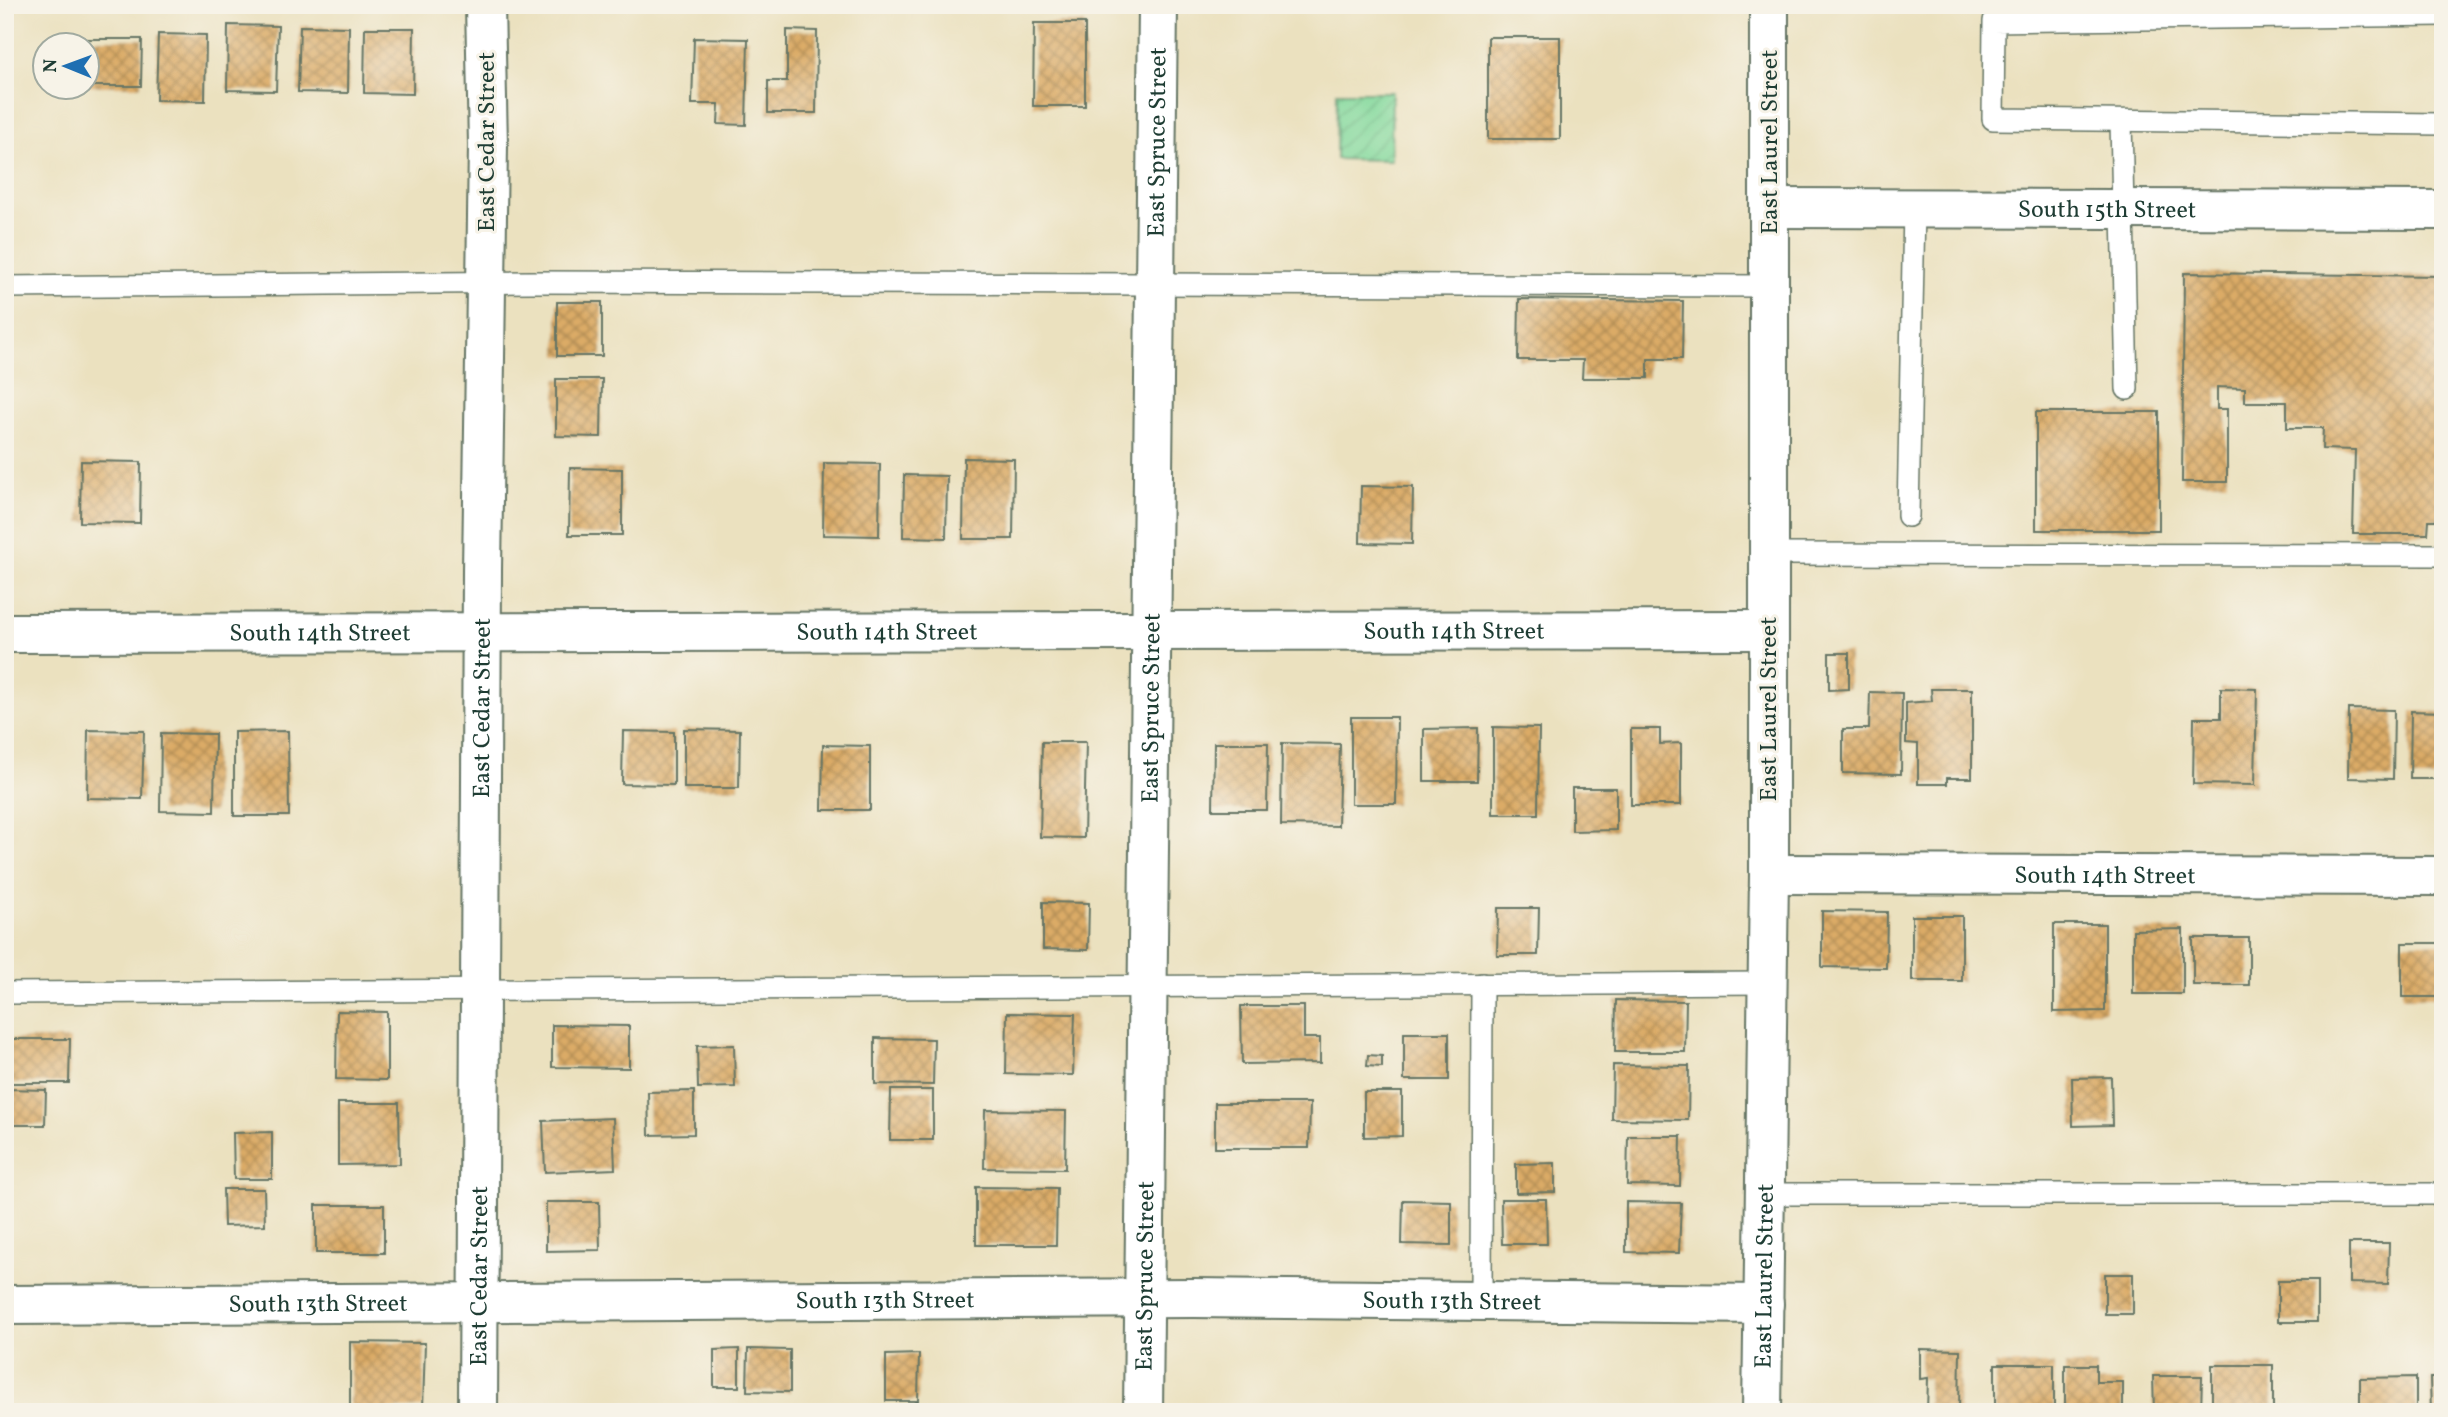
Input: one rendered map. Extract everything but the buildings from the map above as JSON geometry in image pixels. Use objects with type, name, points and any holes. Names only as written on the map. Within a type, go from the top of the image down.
[{"type":"street","name":"East Cedar Street","points":[[478,1412],[481,634],[487,282],[485,5]]},
{"type":"street","name":"East Spruce Street","points":[[1143,1412],[1147,1249],[1157,5]]},
{"type":"street","name":"East Laurel Street","points":[[1762,1412],[1769,874],[1769,5]]},
{"type":"street","name":"South 15th Street","points":[[1769,208],[2443,209]]},
{"type":"street","name":"South 14th Street","points":[[5,633],[1768,630]]},
{"type":"street","name":"South 14th Street","points":[[1769,874],[2443,876]]},
{"type":"street","name":"South 13th Street","points":[[5,1306],[1144,1298],[1481,1299],[1764,1304]]},
{"type":"lane","points":[[2443,15],[1994,21],[1993,119],[2443,124]]},
{"type":"lane","points":[[2121,121],[2127,389]]},
{"type":"lane","points":[[1908,516],[1914,208]]},
{"type":"lane","points":[[5,287],[487,282],[1769,286]]},
{"type":"lane","points":[[1769,554],[2443,555]]},
{"type":"lane","points":[[5,993],[1768,983]]},
{"type":"lane","points":[[1481,1299],[1482,984]]},
{"type":"lane","points":[[1766,1194],[2443,1194]]},
{"type":"green space","points":[[1337,92],[1392,92],[1391,160],[1336,159]]}]
